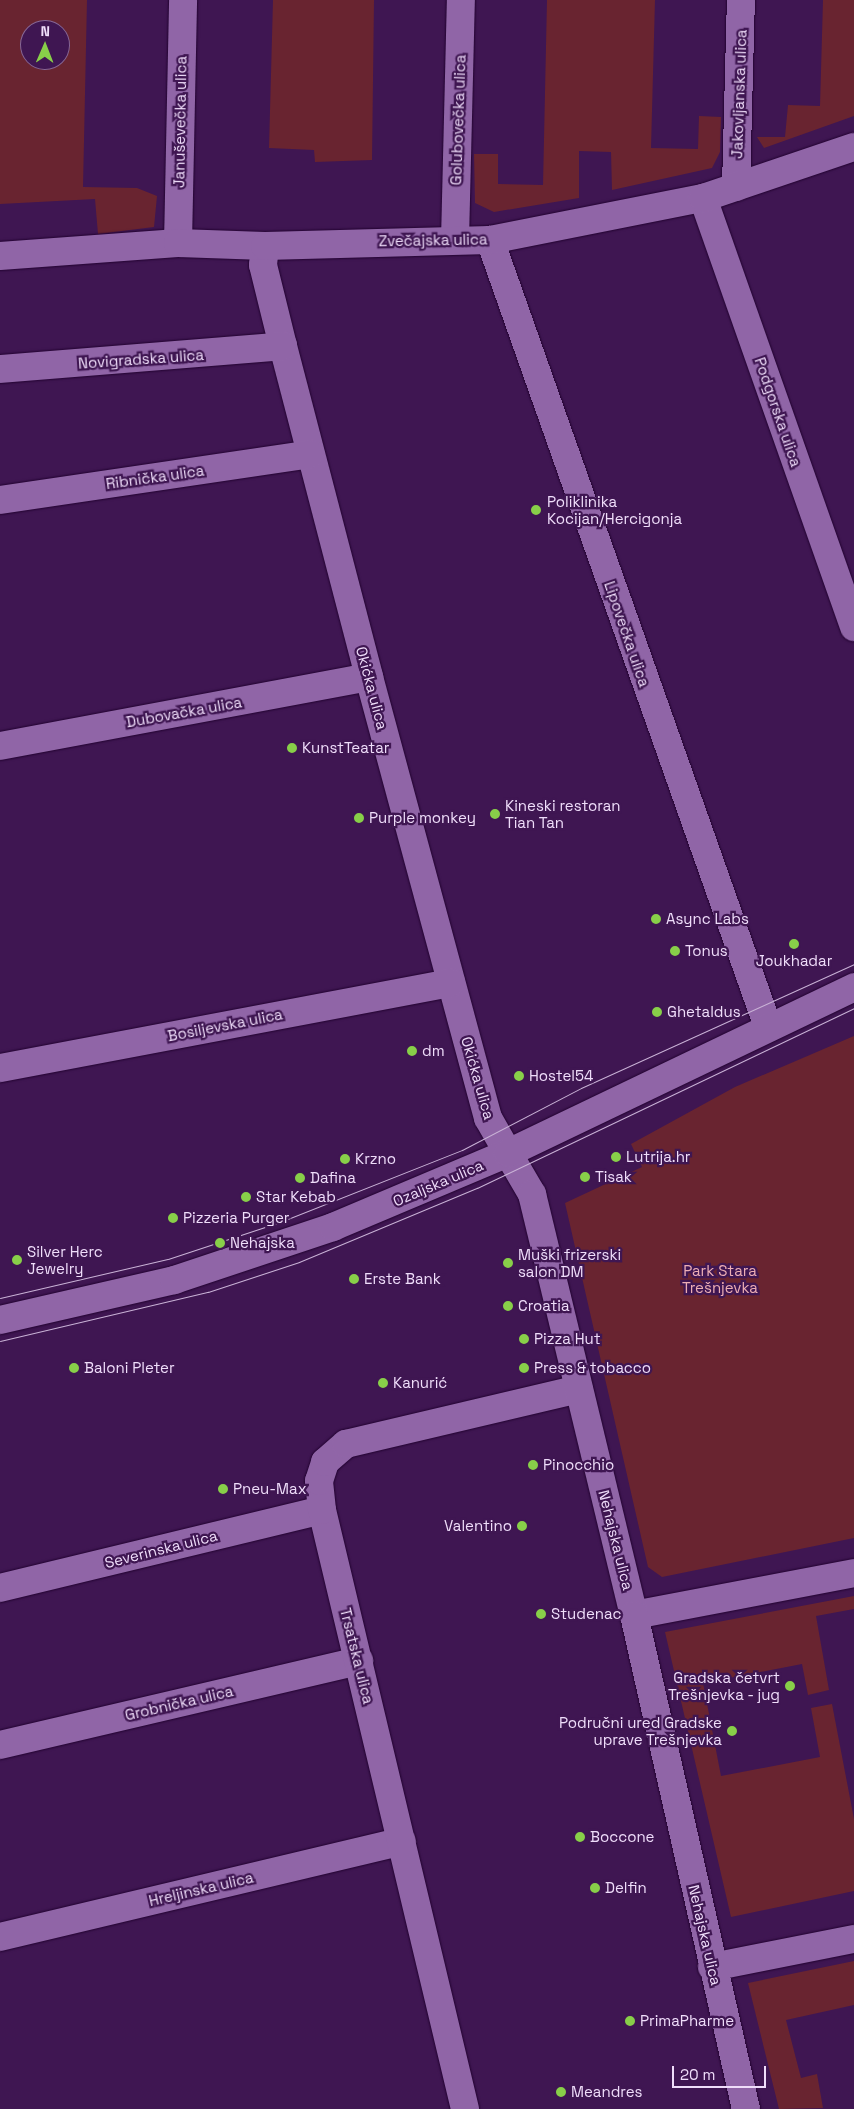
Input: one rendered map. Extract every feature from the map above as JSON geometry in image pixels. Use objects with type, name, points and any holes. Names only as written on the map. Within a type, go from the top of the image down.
[{"type":"street","name":"Januševečka ulica","points":[[178,243],[182,0]]},
{"type":"street","name":"Golubovečka ulica","points":[[455,240],[461,0]]},
{"type":"street","name":"Jakovljanska ulica","points":[[736,187],[741,0]]},
{"type":"street","name":"Zvečajska ulica","points":[[0,256],[178,243],[265,246],[490,240],[703,198],[854,147]]},
{"type":"street","name":"Podgorska ulica","points":[[703,198],[854,627]]},
{"type":"street","name":"Lipovečka ulica","points":[[490,240],[768,1027]]},
{"type":"street","name":"Okićka ulica","points":[[265,246],[263,265],[310,454],[451,983],[488,1118],[508,1152]]},
{"type":"street","name":"Novigradska ulica","points":[[0,370],[283,346]]},
{"type":"street","name":"Ribnička ulica","points":[[0,500],[310,454]]},
{"type":"street","name":"Dubovačka ulica","points":[[0,746],[369,677]]},
{"type":"street","name":"Bosiljevska ulica","points":[[0,1068],[451,983]]},
{"type":"street","name":"Ozaljska ulica","points":[[0,1320],[174,1280],[268,1251],[508,1152],[854,987]]},
{"type":"street","name":"Nehajska ulica","points":[[508,1152],[532,1194],[634,1615],[712,1967],[746,2109]]},
{"type":"street","name":"Trsatska ulica","points":[[466,2109],[322,1510],[319,1481],[325,1462],[346,1444],[579,1389]]},
{"type":"street","name":"Severinska ulica","points":[[0,1588],[322,1510]]},
{"type":"street","points":[[634,1615],[854,1573]]},
{"type":"street","name":"Grobnička ulica","points":[[0,1745],[359,1661]]},
{"type":"street","name":"Hreljinska ulica","points":[[0,1937],[402,1841]]},
{"type":"street","points":[[712,1967],[854,1939]]},
{"type":"green space","points":[[0,0],[87,0],[83,187],[137,188],[157,196],[154,227],[98,234],[95,199],[0,204]]},
{"type":"green space","points":[[273,0],[374,0],[372,160],[315,162],[314,150],[269,148]]},
{"type":"green space","points":[[547,0],[655,0],[651,148],[698,149],[699,116],[721,117],[720,152],[712,168],[612,190],[611,152],[579,151],[579,198],[494,212],[475,203],[474,154],[498,154],[498,184],[543,185]]},
{"type":"green space","points":[[823,0],[854,0],[854,116],[764,148],[757,137],[785,137],[788,105],[820,106]]},
{"type":"green space","name":"Park Stara Trešnjevka","points":[[854,1036],[854,1538],[662,1577],[648,1567],[565,1203],[642,1167],[631,1144],[735,1087]]},
{"type":"green space","points":[[854,1596],[854,1609],[816,1616],[829,1690],[808,1695],[802,1664],[703,1683],[721,1776],[820,1757],[811,1708],[832,1704],[854,1819],[854,1891],[731,1917],[665,1632]]},
{"type":"green space","points":[[854,1961],[854,2005],[786,2020],[801,2078],[817,2074],[823,2108],[779,2109],[748,1983]]},
{"type":"tram line","points":[[0,1298],[168,1259],[280,1222],[462,1150],[581,1088],[854,964]]},
{"type":"tram line","points":[[0,1341],[208,1292],[299,1262],[477,1188],[854,1008]]},
{"type":"place","name":"Poliklinika Kocijan/Hercigonja","points":[[536,510]]},
{"type":"place","name":"KunstTeatar","points":[[292,748]]},
{"type":"place","name":"Kineski restoran Tian Tan","points":[[495,814]]},
{"type":"place","name":"Purple monkey","points":[[359,818]]},
{"type":"place","name":"Async Labs","points":[[656,919]]},
{"type":"place","name":"Joukhadar","points":[[794,944]]},
{"type":"place","name":"Tonus","points":[[675,951]]},
{"type":"place","name":"Ghetaldus","points":[[657,1012]]},
{"type":"place","name":"dm","points":[[412,1051]]},
{"type":"place","name":"Hostel54","points":[[519,1076]]},
{"type":"place","name":"Lutrija.hr","points":[[616,1157]]},
{"type":"place","name":"Krzno","points":[[345,1159]]},
{"type":"place","name":"Tisak","points":[[585,1177]]},
{"type":"place","name":"Dafina","points":[[300,1178]]},
{"type":"place","name":"Star Kebab","points":[[246,1197]]},
{"type":"place","name":"Pizzeria Purger","points":[[173,1218]]},
{"type":"place","name":"Nehajska","points":[[220,1243]]},
{"type":"place","name":"Silver Herc Jewelry","points":[[17,1260]]},
{"type":"place","name":"Muški frizerski salon DM","points":[[508,1263]]},
{"type":"place","name":"Erste Bank","points":[[354,1279]]},
{"type":"place","name":"Croatia","points":[[508,1306]]},
{"type":"place","name":"Pizza Hut","points":[[524,1339]]},
{"type":"place","name":"Baloni Pleter","points":[[74,1368]]},
{"type":"place","name":"Press & tobacco","points":[[524,1368]]},
{"type":"place","name":"Kanurić","points":[[383,1383]]},
{"type":"place","name":"Pinocchio","points":[[533,1465]]},
{"type":"place","name":"Pneu-Max","points":[[223,1489]]},
{"type":"place","name":"Valentino","points":[[522,1526]]},
{"type":"place","name":"Studenac","points":[[541,1614]]},
{"type":"place","name":"Gradska četvrt Trešnjevka - jug","points":[[790,1686]]},
{"type":"place","name":"Područni ured Gradske uprave Trešnjevka","points":[[732,1731]]},
{"type":"place","name":"Boccone","points":[[580,1837]]},
{"type":"place","name":"Delfin","points":[[595,1888]]},
{"type":"place","name":"PrimaPharme","points":[[630,2021]]},
{"type":"place","name":"Meandres","points":[[561,2092]]}]
